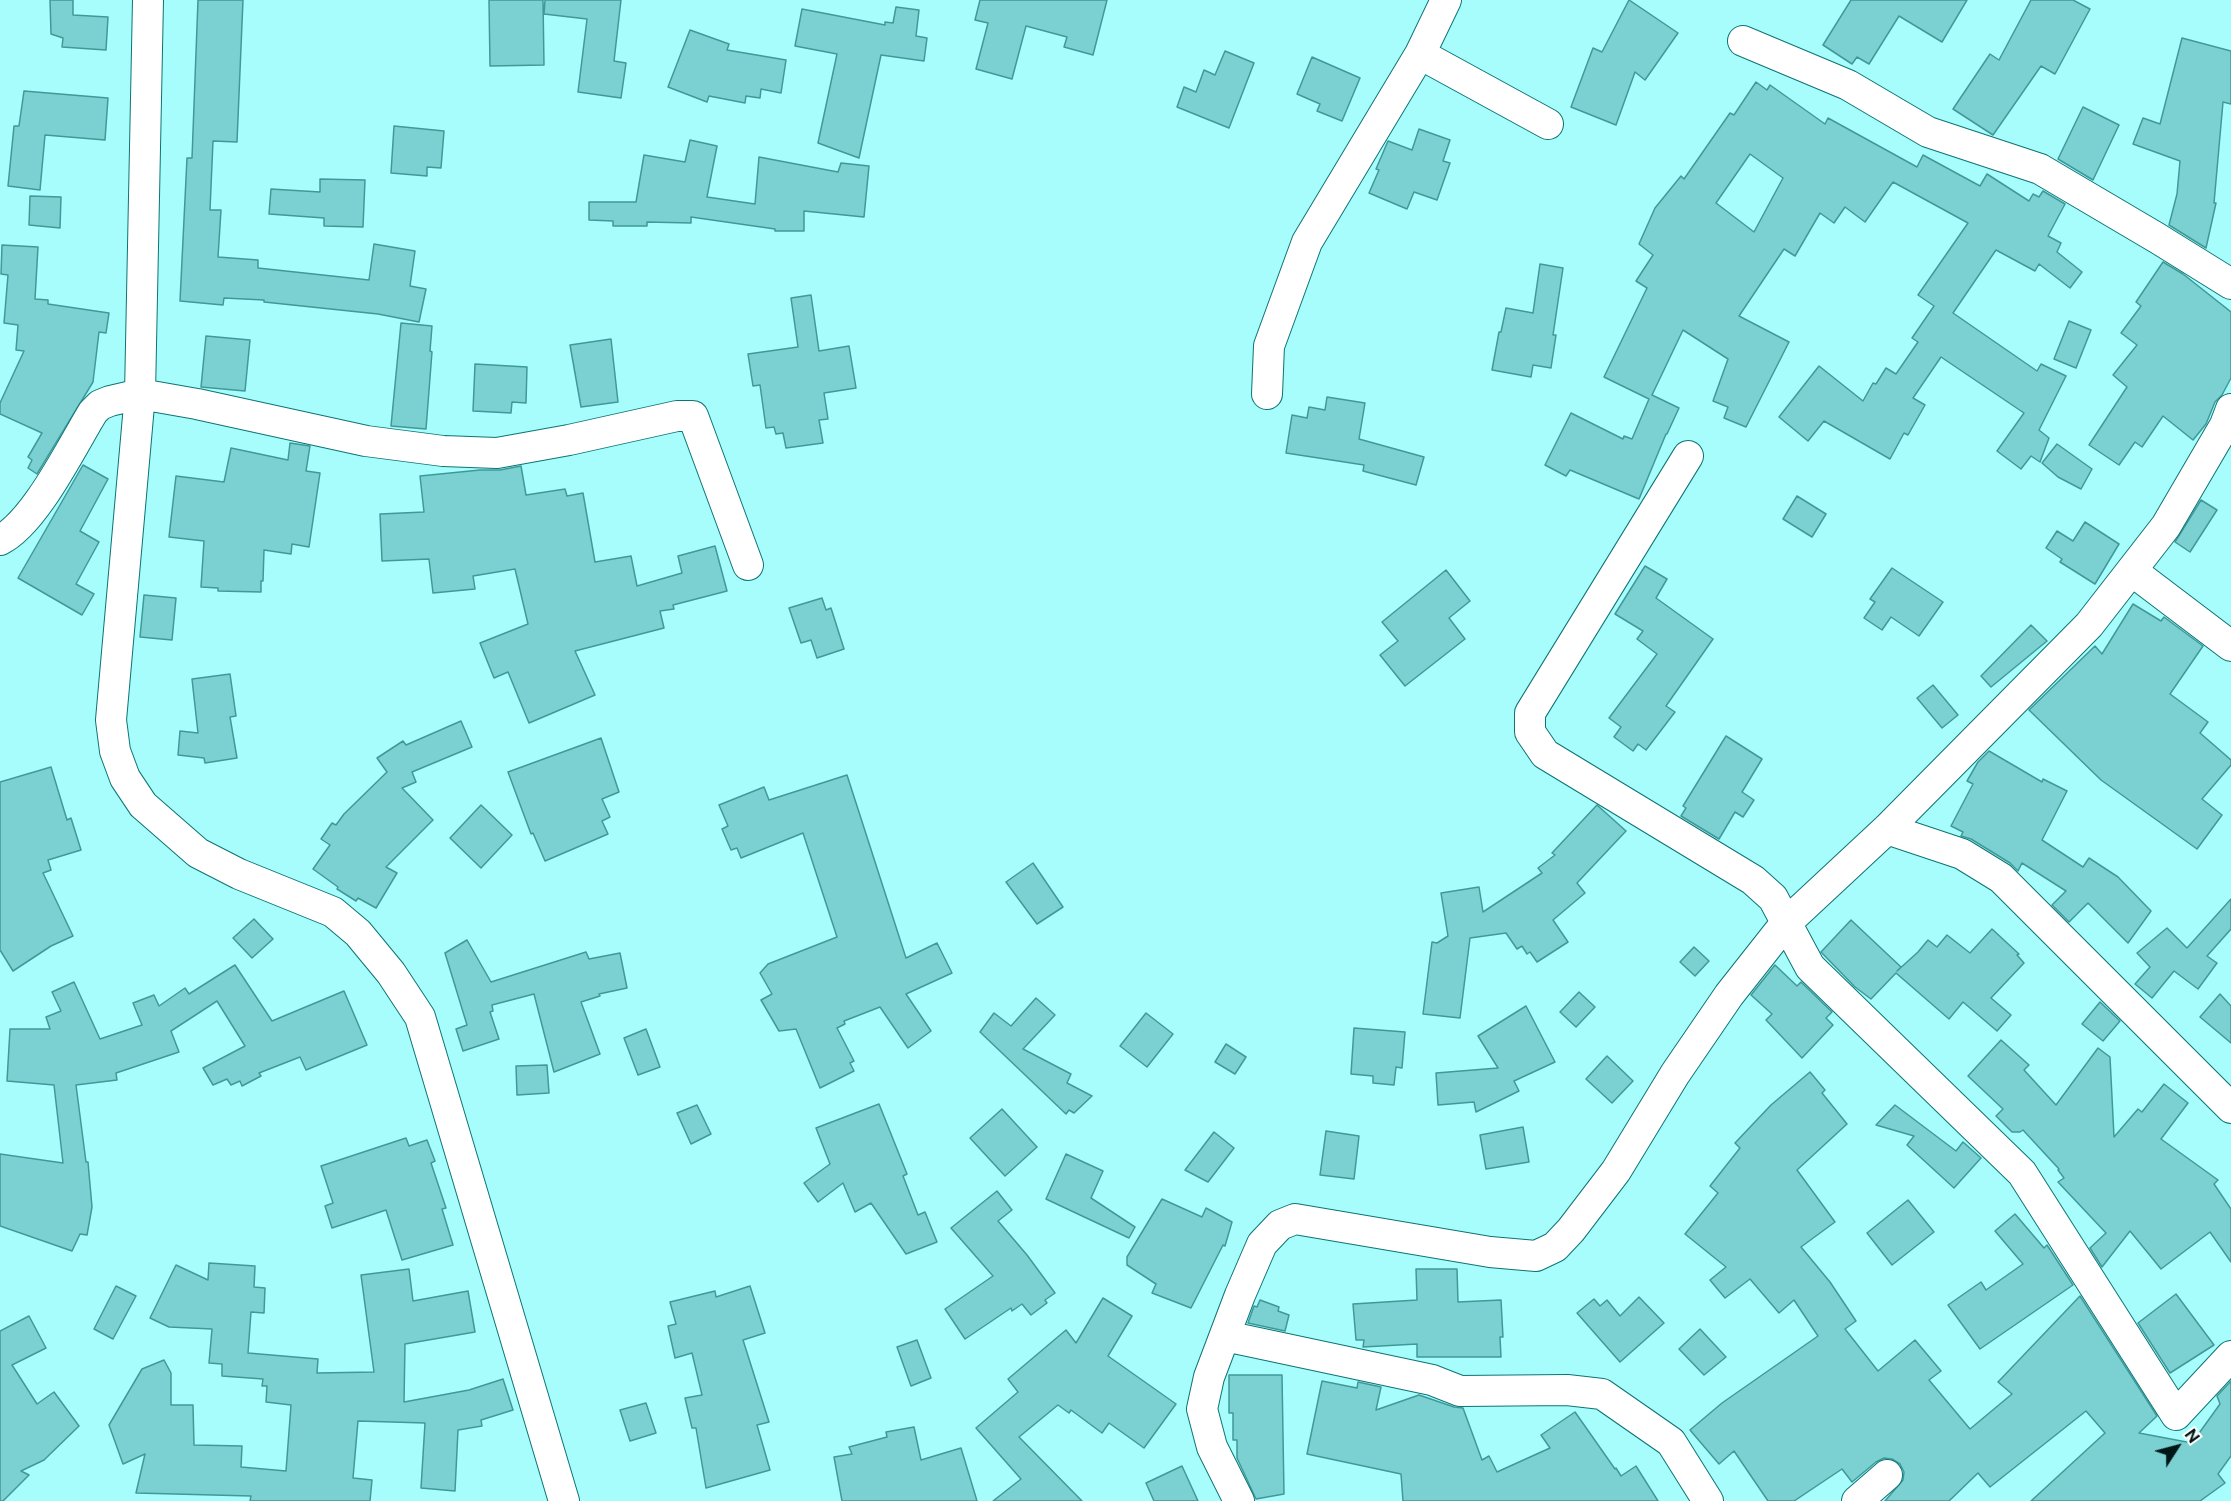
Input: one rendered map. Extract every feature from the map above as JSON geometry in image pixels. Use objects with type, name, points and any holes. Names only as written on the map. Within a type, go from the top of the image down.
[{"type":"street","points":[[148,0],[140,394],[111,720],[119,760],[126,778],[143,805],[198,853],[239,874],[333,912],[358,933],[391,973],[420,1017],[564,1501]]},
{"type":"street","points":[[1267,394],[1269,346],[1307,242],[1420,54],[1446,0]]},
{"type":"street","points":[[1743,41],[1848,85],[1929,132],[2040,170],[2231,284]]},
{"type":"street","points":[[1420,54],[1548,124]]},
{"type":"street","points":[[0,540],[20,526],[48,488],[93,412],[100,405],[110,401],[140,394],[197,404],[366,441],[442,451],[496,453],[569,440],[677,416],[693,416],[748,565]]},
{"type":"street","points":[[1239,1501],[1212,1447],[1202,1409],[1209,1377],[1262,1244],[1280,1225],[1295,1218],[1490,1252],[1536,1256],[1555,1247],[1571,1230],[1616,1171],[1682,1064],[1729,995],[1785,924],[1887,829],[2089,625],[2166,526],[2229,421]]},
{"type":"street","points":[[1688,456],[1530,713],[1530,732],[1545,754],[1753,880],[1773,898],[1810,967],[2022,1173],[2176,1415],[2231,1356]]},
{"type":"street","points":[[2132,571],[2231,646]]},
{"type":"street","points":[[1887,829],[1962,854],[2001,878],[2231,1108]]},
{"type":"street","points":[[1225,1336],[1432,1380],[1460,1390],[1567,1390],[1602,1394],[1671,1442],[1708,1501]]},
{"type":"street","points":[[1857,1501],[1887,1475]]},
{"type":"building","points":[[50,0],[73,0],[73,15],[108,17],[106,50],[62,47],[63,38],[51,34]]},
{"type":"building","points":[[198,0],[243,0],[237,142],[213,141],[210,210],[221,210],[218,257],[258,260],[258,268],[369,280],[374,244],[415,251],[410,286],[426,289],[419,322],[378,314],[264,302],[264,300],[224,298],[223,305],[180,301],[187,158],[192,158]]},
{"type":"building","points":[[489,0],[543,0],[544,65],[490,66]]},
{"type":"building","points":[[545,0],[621,0],[614,61],[626,63],[621,98],[578,92],[587,19],[544,14]]},
{"type":"building","points":[[980,0],[1107,0],[1093,55],[1064,47],[1067,37],[1026,26],[1012,79],[976,69],[988,23],[975,20]]},
{"type":"building","points":[[1629,0],[1678,33],[1645,80],[1635,72],[1616,125],[1571,107],[1593,48],[1602,52]]},
{"type":"building","points":[[1851,0],[1967,0],[1942,42],[1899,16],[1869,64],[1857,57],[1852,64],[1823,45]]},
{"type":"building","points":[[2031,0],[2073,0],[2090,9],[2055,74],[2041,66],[1993,135],[1953,109],[1990,54],[1999,60]]},
{"type":"building","points":[[896,7],[919,10],[916,36],[927,38],[924,61],[881,55],[859,158],[818,143],[837,54],[795,46],[802,9],[885,25],[885,22],[893,23]]},
{"type":"building","points":[[690,30],[729,44],[727,50],[786,60],[781,93],[761,89],[760,98],[746,96],[745,103],[709,96],[707,102],[668,87]]},
{"type":"building","points":[[2182,38],[2231,51],[2231,104],[2223,102],[2214,203],[2216,203],[2206,248],[2169,225],[2177,194],[2180,161],[2133,144],[2143,118],[2160,124]]},
{"type":"building","points":[[1225,51],[1254,63],[1229,128],[1177,107],[1184,87],[1196,92],[1204,70],[1215,75]]},
{"type":"building","points":[[1312,57],[1360,78],[1342,121],[1317,111],[1320,104],[1297,94]]},
{"type":"building","points":[[1756,82],[1767,90],[1770,85],[1825,124],[1828,118],[1917,167],[1923,155],[1980,186],[1987,174],[2029,201],[2033,194],[2039,197],[2043,191],[2065,204],[2048,236],[2061,243],[2057,252],[2082,272],[2070,288],[2039,264],[2035,271],[1996,250],[1953,313],[2037,371],[2041,364],[2066,376],[2039,430],[2049,438],[2040,462],[2031,456],[2021,469],[1997,451],[2024,413],[1941,357],[1913,398],[1925,405],[1908,435],[1904,433],[1890,459],[1824,421],[1808,441],[1779,417],[1819,366],[1863,401],[1873,383],[1876,384],[1886,368],[1896,374],[1918,342],[1912,338],[1934,306],[1918,295],[1968,223],[1893,182],[1865,222],[1845,207],[1834,223],[1820,213],[1795,256],[1784,249],[1739,316],[1789,342],[1746,427],[1724,418],[1728,407],[1713,401],[1728,359],[1683,330],[1652,395],[1679,408],[1639,499],[1570,470],[1566,476],[1545,465],[1571,413],[1623,439],[1624,436],[1632,439],[1649,399],[1604,377],[1647,288],[1636,281],[1653,255],[1639,244],[1655,208],[1681,176],[1684,179],[1730,113],[1734,115]],"holes":[[[1750,154],[1783,178],[1754,232],[1716,203]]]},
{"type":"building","points":[[24,91],[108,98],[105,140],[45,135],[40,190],[8,186],[14,126],[19,126]]},
{"type":"building","points":[[2083,107],[2119,125],[2093,180],[2058,159]]},
{"type":"building","points":[[394,126],[444,131],[441,168],[427,167],[427,176],[391,173]]},
{"type":"building","points":[[1419,129],[1450,140],[1443,161],[1450,163],[1437,200],[1414,192],[1407,209],[1369,193],[1388,141],[1412,150]]},
{"type":"building","points":[[690,140],[717,146],[707,197],[755,204],[759,157],[838,172],[841,163],[869,166],[864,217],[804,211],[804,231],[775,231],[775,229],[691,217],[691,223],[647,222],[647,226],[613,226],[613,221],[589,220],[589,202],[636,202],[644,155],[685,162]]},
{"type":"building","points":[[320,179],[365,180],[363,227],[324,226],[324,218],[269,214],[271,189],[320,192]]},
{"type":"building","points":[[30,196],[61,197],[60,228],[29,225]]},
{"type":"building","points":[[2,245],[38,247],[35,299],[48,300],[48,304],[109,313],[106,333],[99,332],[93,382],[37,474],[28,468],[32,460],[28,457],[42,433],[0,414],[0,403],[24,351],[16,350],[18,325],[4,323],[8,275],[1,274]]},
{"type":"building","points":[[2163,262],[2183,274],[2231,312],[2231,378],[2222,395],[2215,402],[2206,424],[2193,440],[2163,416],[2142,447],[2135,442],[2119,465],[2089,445],[2127,387],[2113,375],[2137,345],[2121,333],[2141,306],[2136,302]]},
{"type":"building","points":[[1540,264],[1563,268],[1553,335],[1556,335],[1551,368],[1533,365],[1531,377],[1492,370],[1506,308],[1533,313]]},
{"type":"building","points":[[811,295],[819,351],[849,346],[856,388],[824,393],[828,419],[819,420],[823,443],[786,448],[783,433],[776,434],[774,427],[766,428],[760,385],[753,386],[748,354],[798,347],[791,298]]},
{"type":"building","points":[[2069,321],[2091,330],[2076,368],[2054,359]]},
{"type":"building","points":[[401,323],[432,326],[426,429],[391,426]]},
{"type":"building","points":[[206,336],[250,340],[245,391],[201,387]]},
{"type":"building","points":[[611,339],[618,402],[581,407],[570,345]]},
{"type":"building","points":[[475,364],[527,367],[526,403],[512,402],[511,413],[473,411]]},
{"type":"building","points":[[1327,397],[1365,403],[1359,439],[1424,457],[1416,485],[1363,471],[1364,465],[1286,453],[1292,415],[1307,418],[1309,407],[1325,410]]},
{"type":"building","points":[[290,443],[310,446],[306,471],[320,473],[309,547],[292,544],[291,554],[264,550],[261,592],[218,591],[218,588],[201,587],[204,541],[169,537],[176,476],[224,482],[231,448],[288,460]]},
{"type":"building","points":[[2057,444],[2092,469],[2081,489],[2058,477],[2042,463]]},
{"type":"building","points":[[83,465],[108,479],[80,531],[99,542],[76,584],[94,594],[82,615],[18,578]]},
{"type":"building","points":[[521,466],[526,495],[565,489],[567,496],[583,493],[595,562],[631,556],[637,586],[682,573],[678,556],[715,546],[727,591],[673,605],[674,609],[660,611],[664,628],[575,651],[595,695],[529,723],[508,672],[494,678],[480,643],[528,624],[515,569],[473,576],[475,589],[433,593],[429,559],[382,561],[380,514],[424,512],[420,476],[500,470]]},
{"type":"building","points":[[1797,496],[1826,514],[1812,537],[1783,519]]},
{"type":"building","points":[[2201,500],[2217,510],[2190,552],[2175,542]]},
{"type":"building","points":[[2085,522],[2119,544],[2095,584],[2060,562],[2062,559],[2046,548],[2057,531],[2073,541]]},
{"type":"building","points":[[1645,566],[1667,579],[1656,598],[1713,639],[1666,706],[1675,712],[1646,750],[1638,744],[1633,751],[1614,737],[1621,727],[1609,718],[1657,654],[1637,639],[1643,631],[1615,614]]},
{"type":"building","points":[[1892,568],[1943,602],[1919,636],[1891,617],[1882,630],[1864,618],[1875,602],[1870,599]]},
{"type":"building","points":[[1446,570],[1470,601],[1449,618],[1465,639],[1405,686],[1380,655],[1398,641],[1382,622]]},
{"type":"building","points":[[144,595],[176,598],[172,640],[140,637]]},
{"type":"building","points":[[822,598],[826,610],[831,608],[844,649],[817,658],[811,640],[801,643],[789,608]]},
{"type":"building","points":[[2133,604],[2161,621],[2164,617],[2203,646],[2170,694],[2208,722],[2200,733],[2231,760],[2231,765],[2202,799],[2222,815],[2197,849],[2101,780],[2029,710],[2095,646],[2102,654]]},
{"type":"building","points":[[2031,625],[2047,641],[1991,687],[1981,676]]},
{"type":"building","points":[[230,674],[236,716],[230,717],[237,758],[205,763],[204,758],[178,755],[180,731],[198,733],[192,679]]},
{"type":"building","points":[[1933,685],[1958,715],[1942,728],[1917,698]]},
{"type":"building","points":[[461,721],[472,747],[412,772],[416,782],[402,788],[433,820],[386,867],[397,873],[376,908],[358,898],[356,901],[313,869],[330,845],[321,839],[332,823],[336,825],[344,814],[387,772],[377,758],[403,741],[406,745]]},
{"type":"building","points":[[1726,736],[1762,759],[1742,792],[1754,800],[1743,817],[1735,812],[1719,839],[1681,816],[1686,808],[1683,806]]},
{"type":"building","points":[[601,738],[619,792],[602,799],[610,817],[602,821],[608,834],[545,861],[533,833],[531,834],[508,772]]},
{"type":"building","points":[[1989,751],[2042,782],[2043,779],[2067,791],[2042,840],[2083,867],[2089,858],[2118,877],[2151,911],[2128,943],[2088,903],[2069,922],[2052,905],[2066,891],[2022,863],[2018,871],[2010,863],[1971,839],[1961,836],[1963,832],[1951,826],[1973,784],[1967,781],[1978,762]]},
{"type":"building","points":[[51,767],[67,820],[71,818],[81,850],[48,860],[51,870],[43,873],[73,936],[51,946],[13,971],[0,950],[0,782]]},
{"type":"building","points":[[847,775],[906,958],[937,943],[952,973],[906,994],[931,1031],[908,1048],[880,1007],[844,1021],[845,1024],[837,1028],[854,1061],[850,1063],[854,1071],[820,1088],[796,1029],[779,1031],[761,1000],[772,994],[760,973],[768,964],[837,937],[803,833],[741,858],[737,848],[731,850],[722,829],[728,826],[719,805],[764,787],[769,800]]},
{"type":"building","points":[[481,805],[512,835],[481,868],[450,838]]},
{"type":"building","points":[[1597,805],[1626,831],[1577,883],[1585,893],[1553,920],[1568,942],[1537,962],[1530,952],[1527,954],[1522,946],[1517,949],[1506,933],[1470,938],[1460,1018],[1423,1014],[1432,942],[1437,943],[1448,936],[1441,893],[1479,887],[1483,912],[1542,873],[1538,868],[1555,855],[1552,853]]},
{"type":"building","points":[[1033,863],[1063,907],[1037,924],[1006,882]]},
{"type":"building","points":[[2231,899],[2231,929],[2207,956],[2217,963],[2198,989],[2174,971],[2152,998],[2135,984],[2150,967],[2137,953],[2167,928],[2187,948]]},
{"type":"building","points":[[254,919],[273,939],[252,958],[233,938]]},
{"type":"building","points":[[1851,920],[1901,967],[1897,971],[1918,952],[1928,940],[1937,947],[1947,935],[1970,953],[1992,929],[2019,954],[2017,955],[2024,963],[1991,998],[2011,1015],[1997,1031],[1963,1002],[1949,1019],[1896,973],[1871,999],[1855,987],[1821,952]]},
{"type":"building","points":[[467,940],[491,982],[586,952],[589,959],[620,953],[627,988],[599,994],[600,996],[581,1002],[600,1054],[554,1072],[534,994],[492,1005],[493,1011],[490,1012],[499,1039],[463,1051],[456,1029],[467,1025],[445,953]]},
{"type":"building","points":[[1694,947],[1709,961],[1695,976],[1680,962]]},
{"type":"building","points":[[235,965],[272,1021],[344,991],[367,1045],[306,1070],[300,1057],[259,1073],[261,1076],[242,1086],[240,1081],[231,1085],[227,1079],[213,1085],[203,1068],[245,1046],[217,1001],[171,1031],[179,1052],[116,1073],[117,1080],[76,1085],[86,1162],[88,1162],[92,1207],[87,1235],[80,1234],[72,1251],[0,1226],[0,1154],[63,1163],[54,1085],[7,1081],[10,1029],[50,1029],[46,1017],[61,1011],[52,992],[74,982],[100,1039],[142,1025],[133,1003],[154,995],[159,1006],[185,988],[189,994]]},
{"type":"building","points":[[1775,965],[1797,986],[1801,982],[1832,1012],[1826,1018],[1833,1025],[1802,1058],[1766,1020],[1772,1014],[1751,995]]},
{"type":"building","points":[[1579,992],[1595,1007],[1576,1027],[1560,1012]]},
{"type":"building","points":[[2220,994],[2231,1006],[2231,1043],[2200,1017]]},
{"type":"building","points":[[1036,998],[1055,1015],[1023,1049],[1071,1074],[1067,1083],[1092,1096],[1074,1113],[1069,1110],[1066,1114],[980,1032],[994,1013],[1011,1026]]},
{"type":"building","points":[[2100,1002],[2120,1021],[2103,1041],[2082,1024]]},
{"type":"building","points":[[1526,1006],[1555,1062],[1514,1081],[1519,1091],[1476,1112],[1474,1102],[1438,1105],[1436,1073],[1498,1068],[1478,1036]]},
{"type":"building","points":[[1146,1013],[1173,1034],[1147,1067],[1120,1046]]},
{"type":"building","points":[[1354,1028],[1405,1032],[1402,1068],[1396,1067],[1394,1085],[1373,1083],[1373,1076],[1351,1074]]},
{"type":"building","points":[[646,1029],[660,1067],[638,1075],[624,1038]]},
{"type":"building","points":[[2001,1040],[2029,1065],[2024,1070],[2056,1105],[2098,1048],[2110,1057],[2114,1137],[2138,1109],[2142,1112],[2164,1084],[2188,1103],[2161,1139],[2218,1180],[2214,1184],[2231,1209],[2231,1262],[2210,1232],[2161,1269],[2130,1231],[2102,1267],[2090,1248],[2106,1233],[2058,1182],[2064,1178],[2059,1169],[2023,1130],[2012,1132],[1996,1116],[2003,1109],[1968,1076]]},
{"type":"building","points":[[1226,1044],[1246,1057],[1235,1074],[1215,1062]]},
{"type":"building","points":[[1607,1056],[1633,1081],[1612,1103],[1586,1079]]},
{"type":"building","points":[[547,1065],[549,1093],[517,1095],[516,1066]]},
{"type":"building","points":[[1810,1072],[1825,1090],[1822,1093],[1847,1124],[1797,1170],[1835,1222],[1801,1247],[1830,1282],[1856,1321],[1845,1329],[1878,1371],[1915,1340],[1941,1371],[1929,1380],[1970,1429],[2012,1394],[1998,1382],[2080,1296],[2157,1416],[2139,1433],[2192,1443],[2220,1404],[2217,1396],[2231,1381],[2231,1456],[2218,1474],[2225,1483],[2200,1501],[2031,1501],[2105,1433],[2086,1411],[1990,1487],[1978,1473],[1949,1501],[1885,1501],[1903,1480],[1904,1472],[1900,1464],[1892,1459],[1884,1458],[1876,1462],[1852,1482],[1842,1469],[1794,1501],[1768,1501],[1734,1451],[1719,1464],[1690,1430],[1722,1403],[1818,1336],[1794,1300],[1779,1313],[1750,1279],[1725,1298],[1710,1280],[1726,1267],[1685,1234],[1718,1193],[1710,1186],[1740,1148],[1735,1143],[1771,1105]]},
{"type":"building","points":[[879,1104],[907,1174],[903,1176],[918,1215],[925,1212],[937,1242],[906,1254],[871,1203],[855,1212],[843,1183],[818,1202],[804,1183],[830,1164],[816,1128]]},
{"type":"building","points":[[697,1105],[711,1134],[691,1144],[677,1113]]},
{"type":"building","points":[[1895,1105],[1956,1151],[1963,1142],[1981,1158],[1954,1188],[1907,1145],[1914,1136],[1876,1125]]},
{"type":"building","points":[[1002,1109],[1037,1147],[1005,1176],[970,1138]]},
{"type":"building","points":[[1523,1127],[1529,1162],[1486,1169],[1480,1135]]},
{"type":"building","points":[[1326,1131],[1359,1136],[1354,1179],[1320,1175]]},
{"type":"building","points":[[1214,1132],[1234,1148],[1208,1182],[1185,1170]]},
{"type":"building","points":[[406,1138],[409,1146],[427,1140],[435,1161],[431,1163],[446,1208],[442,1209],[453,1245],[402,1260],[386,1210],[332,1228],[325,1206],[333,1203],[321,1166]]},
{"type":"building","points":[[1066,1154],[1103,1171],[1091,1198],[1135,1227],[1129,1238],[1046,1199]]},
{"type":"building","points":[[997,1191],[1012,1210],[998,1221],[1055,1293],[1045,1300],[1047,1303],[1031,1315],[1022,1304],[1012,1311],[1011,1308],[965,1339],[945,1309],[993,1276],[951,1228]]},
{"type":"building","points":[[1162,1199],[1202,1217],[1206,1208],[1232,1222],[1225,1246],[1223,1245],[1191,1308],[1152,1293],[1156,1284],[1127,1265],[1127,1257]]},
{"type":"building","points":[[1908,1200],[1934,1232],[1892,1265],[1867,1233]]},
{"type":"building","points":[[2015,1214],[2044,1248],[2047,1245],[2073,1285],[1980,1349],[1948,1305],[1981,1282],[1986,1290],[2023,1264],[1995,1231]]},
{"type":"building","points":[[209,1263],[255,1266],[254,1287],[265,1288],[264,1313],[251,1312],[248,1353],[318,1359],[317,1373],[374,1372],[361,1275],[409,1269],[413,1301],[468,1291],[475,1332],[405,1344],[404,1402],[469,1390],[503,1379],[513,1410],[481,1420],[482,1426],[458,1430],[455,1491],[421,1488],[425,1423],[358,1421],[353,1478],[372,1480],[370,1501],[250,1501],[251,1496],[136,1493],[145,1454],[123,1464],[109,1425],[142,1369],[164,1360],[171,1373],[171,1405],[193,1405],[194,1445],[242,1446],[241,1467],[286,1471],[291,1405],[266,1402],[267,1386],[262,1386],[263,1379],[222,1376],[222,1364],[209,1363],[212,1329],[169,1327],[150,1318],[176,1265],[208,1280]]},
{"type":"building","points":[[1416,1269],[1457,1269],[1458,1302],[1501,1300],[1503,1337],[1500,1337],[1501,1357],[1417,1357],[1417,1344],[1363,1347],[1364,1340],[1356,1340],[1353,1304],[1417,1300]]},
{"type":"building","points":[[116,1286],[136,1296],[113,1339],[94,1329]]},
{"type":"building","points":[[750,1286],[765,1333],[743,1340],[769,1422],[757,1425],[770,1470],[706,1488],[696,1428],[692,1428],[685,1398],[702,1395],[692,1353],[675,1358],[668,1326],[676,1324],[670,1302],[715,1291],[716,1297]]},
{"type":"building","points":[[2176,1294],[2214,1345],[2170,1373],[2138,1323]]},
{"type":"building","points":[[1639,1297],[1664,1323],[1620,1362],[1577,1313],[1594,1299],[1600,1306],[1607,1300],[1620,1316]]},
{"type":"building","points":[[1103,1298],[1132,1316],[1108,1356],[1176,1404],[1144,1448],[1109,1423],[1102,1433],[1071,1410],[1069,1413],[1058,1405],[1019,1437],[1082,1501],[993,1501],[1021,1479],[976,1428],[1018,1392],[1008,1379],[1066,1330],[1076,1343]]},
{"type":"building","points":[[1260,1300],[1279,1307],[1278,1311],[1289,1315],[1285,1331],[1248,1323],[1254,1306],[1257,1307]]},
{"type":"building","points":[[29,1316],[46,1348],[12,1365],[37,1404],[54,1392],[79,1426],[44,1460],[21,1471],[29,1475],[3,1501],[0,1501],[0,1331]]},
{"type":"building","points":[[1700,1329],[1726,1357],[1704,1375],[1679,1349]]},
{"type":"building","points":[[917,1340],[931,1378],[911,1386],[897,1347]]},
{"type":"building","points":[[1229,1375],[1282,1375],[1284,1494],[1256,1499],[1237,1458],[1237,1440],[1233,1440],[1233,1413],[1229,1413]]},
{"type":"building","points":[[1322,1381],[1357,1388],[1358,1382],[1381,1387],[1376,1410],[1419,1395],[1463,1408],[1482,1460],[1489,1456],[1497,1472],[1550,1448],[1541,1435],[1575,1412],[1621,1476],[1636,1466],[1658,1501],[1403,1501],[1401,1474],[1307,1454]]},
{"type":"building","points":[[646,1403],[656,1433],[630,1441],[620,1410]]},
{"type":"building","points":[[914,1427],[921,1460],[961,1448],[977,1501],[842,1501],[834,1457],[852,1454],[849,1447],[887,1437],[886,1432]]},
{"type":"building","points":[[1182,1466],[1198,1501],[1154,1501],[1146,1483]]}]
